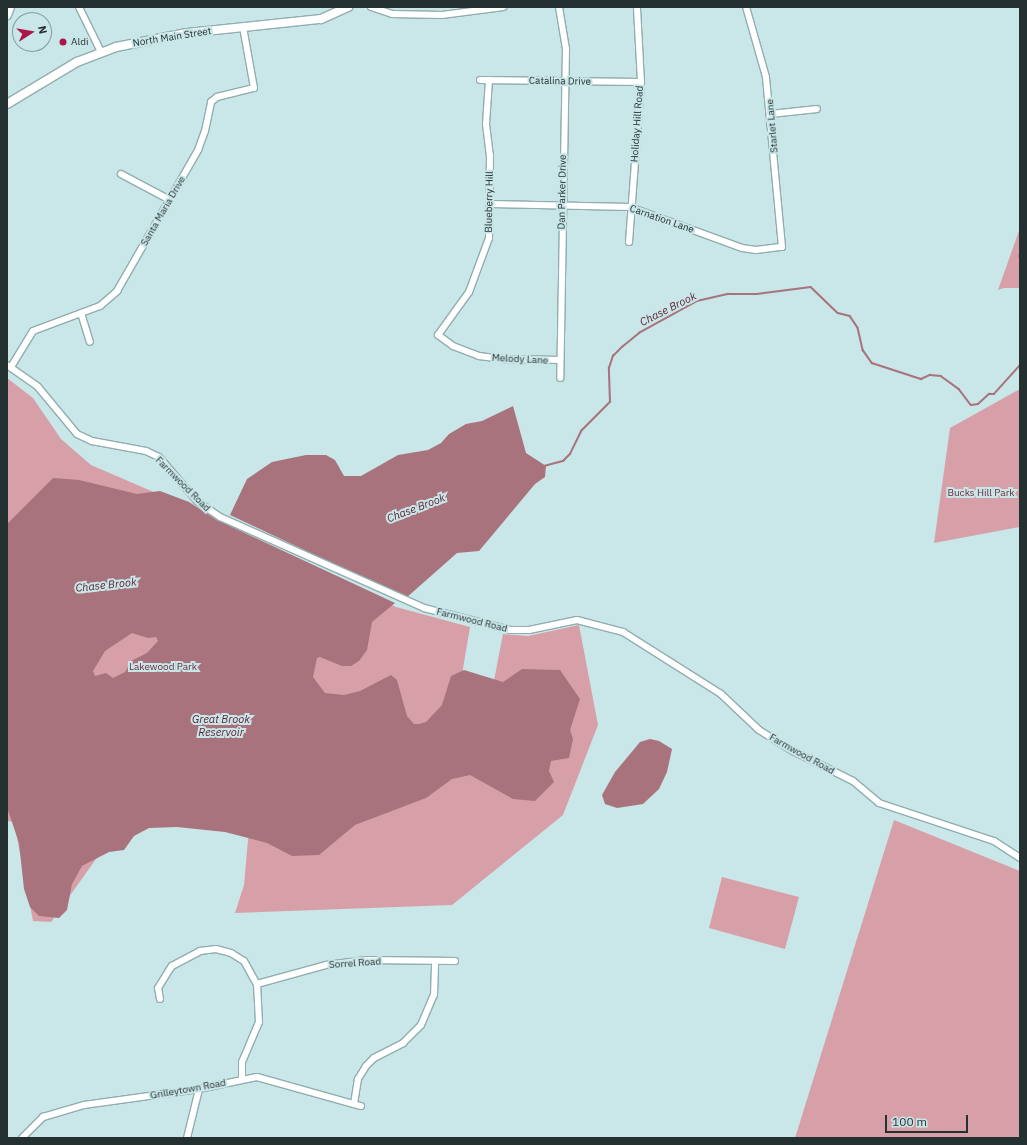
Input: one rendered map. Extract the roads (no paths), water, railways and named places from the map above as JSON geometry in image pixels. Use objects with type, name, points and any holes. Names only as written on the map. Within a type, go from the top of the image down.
[{"type":"main road","points":[[7,15],[10,7]]},
{"type":"main road","name":"North Main Street","points":[[7,104],[70,65],[101,52],[138,42],[243,27],[321,19],[348,7]]},
{"type":"street","points":[[79,7],[101,52]]},
{"type":"street","points":[[371,7],[392,14],[442,15],[503,7]]},
{"type":"street","name":"Dan Parker Drive","points":[[559,7],[566,49],[561,204],[560,378]]},
{"type":"street","name":"Holiday Hill Road","points":[[629,242],[630,207],[641,82],[637,7]]},
{"type":"street","name":"Starlet Lane","points":[[746,7],[766,77],[771,114],[782,247]]},
{"type":"street","name":"Santa Maria Drive","points":[[9,366],[33,331],[104,304],[114,295],[170,200],[200,145],[211,102],[217,97],[254,88],[243,27]]},
{"type":"street","name":"Catalina Drive","points":[[480,80],[641,82]]},
{"type":"street","name":"Blueberry Hill","points":[[438,335],[469,292],[481,264],[489,238],[491,204],[490,155],[486,124],[489,80]]},
{"type":"street","points":[[771,114],[817,109]]},
{"type":"street","points":[[121,174],[170,200]]},
{"type":"street","name":"Carnation Lane","points":[[491,204],[561,204],[630,207],[742,248],[756,250],[782,247]]},
{"type":"street","points":[[81,313],[90,342]]},
{"type":"street","name":"Melody Lane","points":[[438,335],[453,346],[479,356],[503,359],[560,360]]},
{"type":"street","name":"Farmwood Road","points":[[9,366],[38,388],[77,434],[92,441],[146,451],[159,457],[197,501],[220,517],[424,608],[510,630],[529,630],[577,620],[623,632],[721,694],[759,730],[793,751],[853,781],[879,803],[994,841],[1020,858]]},
{"type":"street","points":[[160,999],[158,988],[172,966],[200,951],[216,949],[231,953],[248,966],[257,984],[260,1022],[242,1062],[242,1079]]},
{"type":"street","name":"Sorrel Road","points":[[257,984],[326,964],[367,960],[435,962],[455,961]]},
{"type":"street","name":"Grilleytown Road","points":[[22,1138],[43,1117],[84,1105],[199,1089],[257,1077],[358,1105],[358,1079],[366,1066],[374,1058],[403,1043],[421,1025],[434,995],[435,962]]},
{"type":"street","points":[[187,1138],[199,1089]]},
{"type":"water","points":[[513,406],[526,453],[546,466],[545,477],[535,484],[479,551],[457,553],[406,598],[230,515],[247,479],[272,462],[306,455],[326,455],[335,460],[344,476],[361,476],[398,455],[428,450],[441,443],[449,434],[466,424],[482,421]]},
{"type":"water","name":"Great Brook Reservoir","points":[[53,478],[79,480],[137,494],[160,491],[189,502],[217,520],[395,603],[372,622],[367,650],[359,661],[351,666],[342,666],[320,657],[317,658],[313,677],[325,693],[344,695],[360,691],[391,675],[397,680],[407,716],[414,724],[419,724],[426,722],[442,705],[451,676],[464,670],[503,682],[522,669],[560,670],[580,699],[570,730],[573,739],[569,758],[551,761],[549,771],[554,782],[535,801],[513,799],[470,775],[452,779],[426,798],[355,825],[319,855],[292,856],[267,843],[225,832],[177,827],[149,828],[134,836],[124,850],[109,852],[82,866],[72,884],[67,910],[59,918],[39,916],[30,907],[24,889],[19,843],[7,807],[7,524]],"holes":[[[132,633],[148,638],[156,637],[158,641],[147,653],[131,661],[125,672],[113,678],[106,673],[95,676],[93,671],[105,651]]]},
{"type":"water","points":[[650,739],[659,741],[672,749],[667,772],[659,789],[643,804],[617,808],[605,804],[602,795],[615,772],[640,742]]},
{"type":"waterway","name":"Chase Brook","points":[[544,466],[563,461],[570,454],[581,431],[610,402],[609,368],[613,356],[622,347],[639,333],[697,301],[728,294],[757,294],[811,287],[838,313],[850,316],[858,328],[863,350],[872,363],[921,379],[930,375],[941,376],[959,389],[971,405],[978,404],[989,394],[994,394],[1020,365]]},
{"type":"place","name":"Aldi","points":[[63,42]]},
{"type":"park label","name":"Bucks Hill Park","points":[[981,493]]},
{"type":"park label","name":"Lakewood Park","points":[[163,667]]}]
